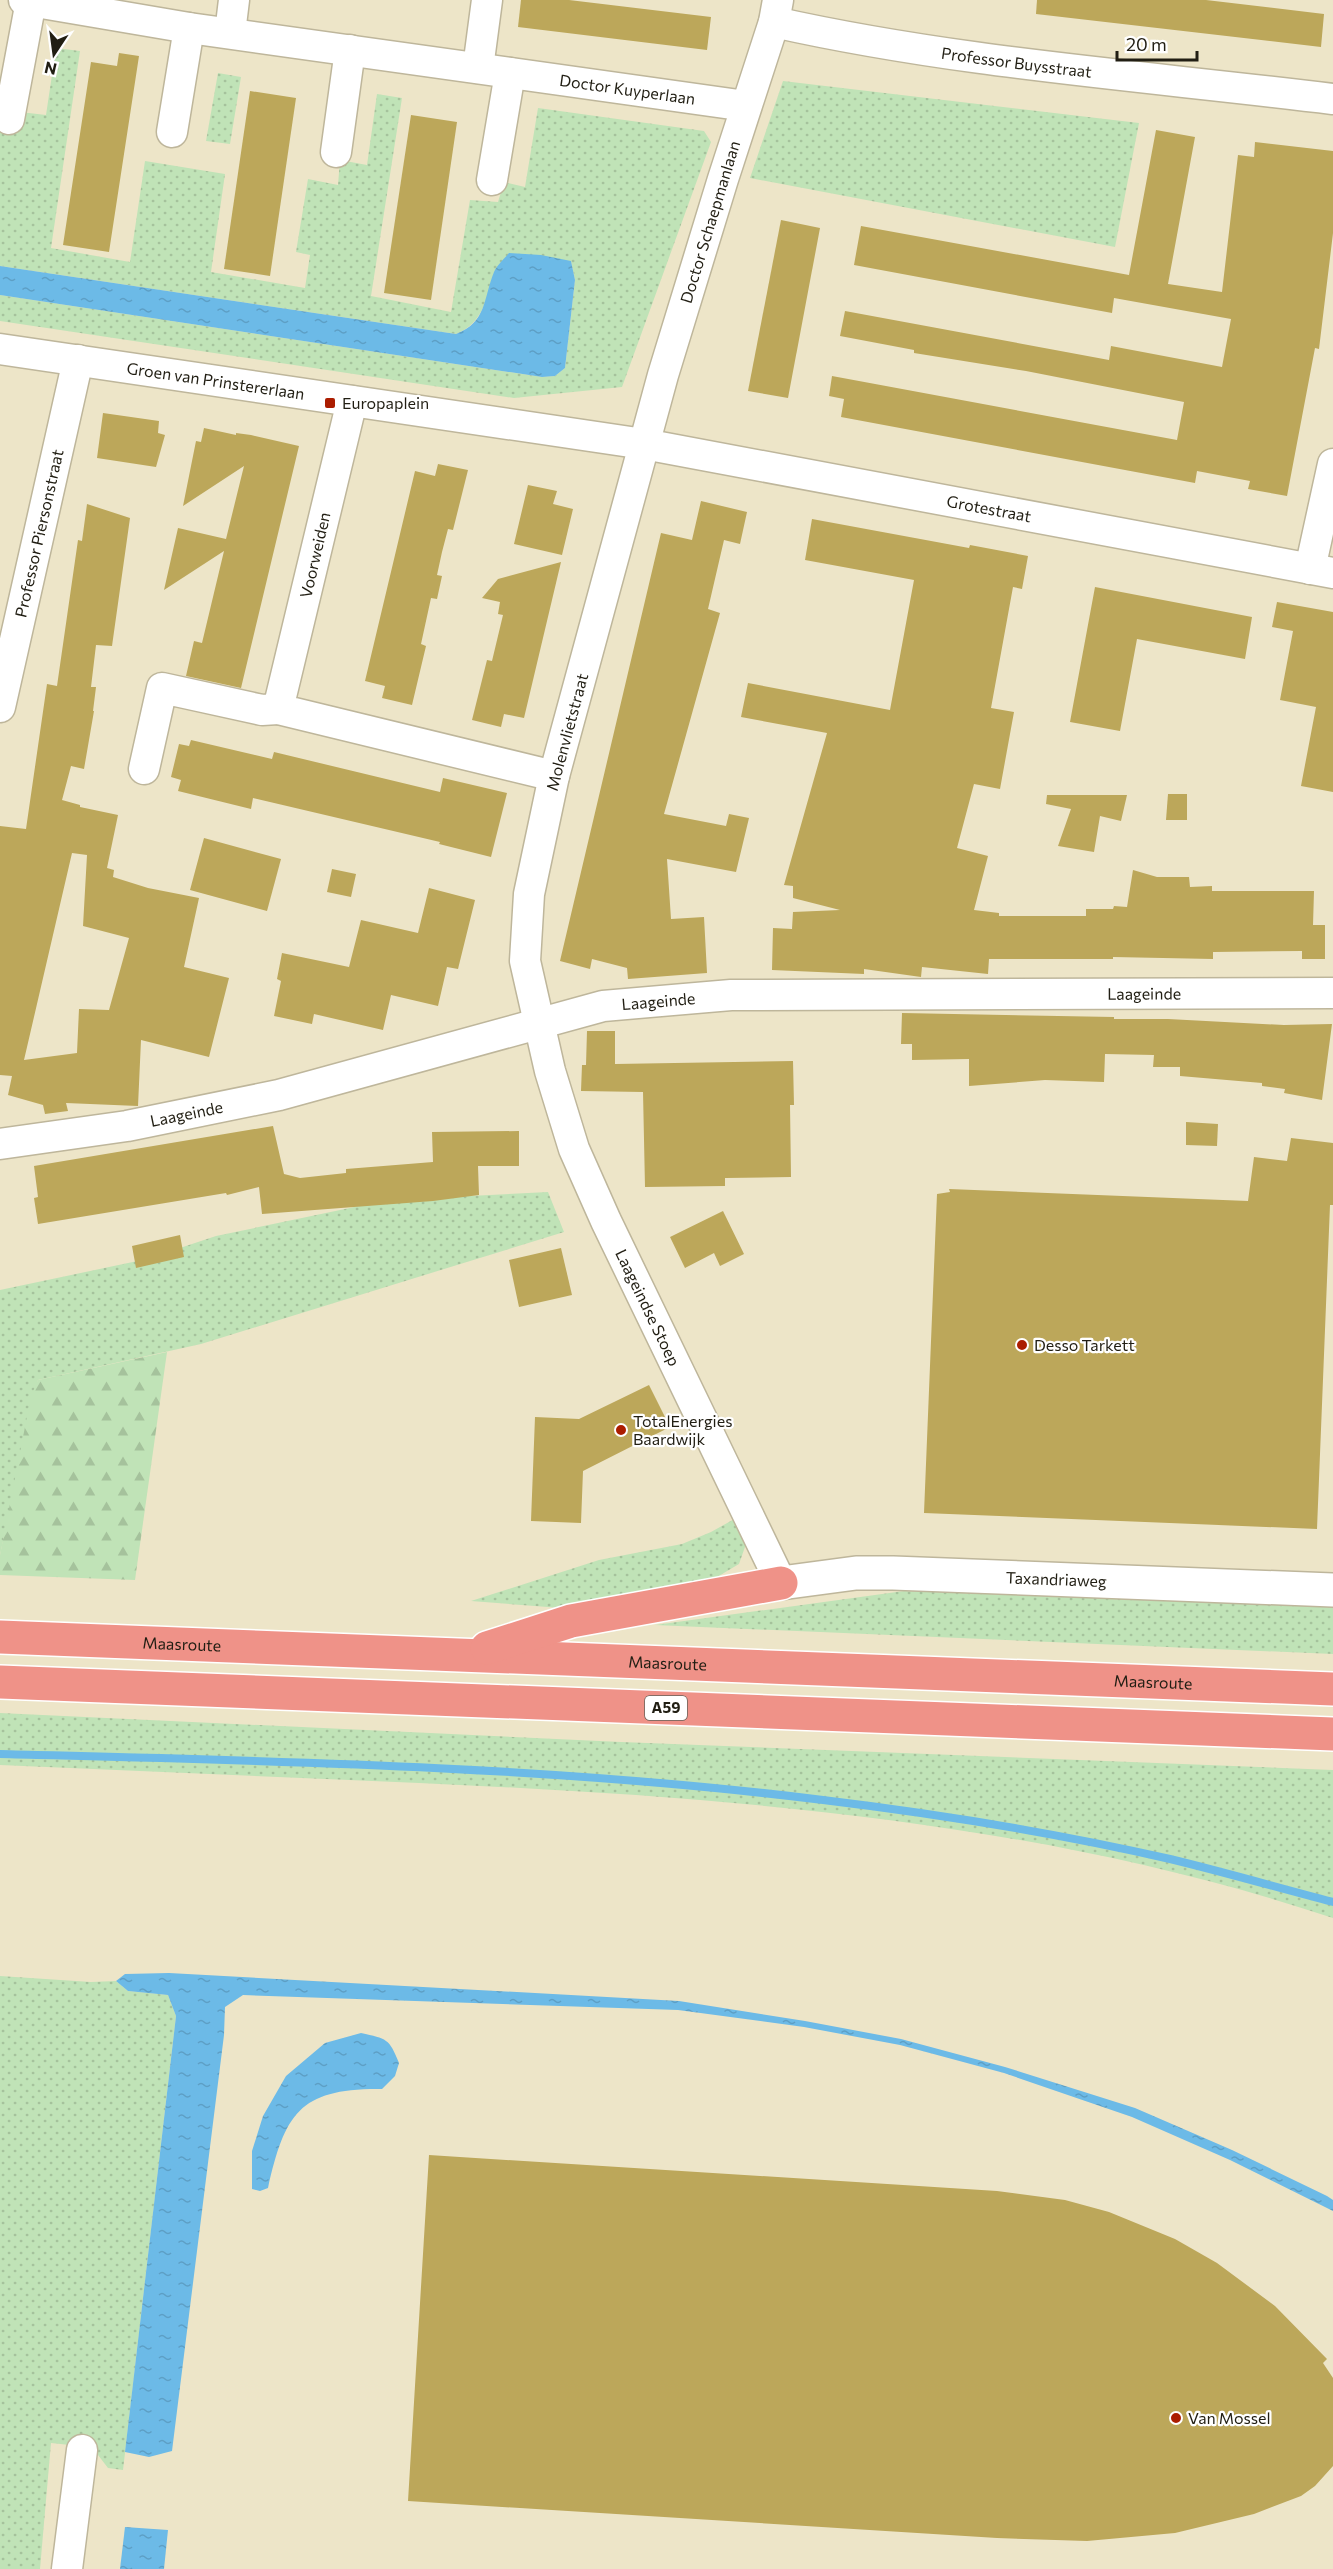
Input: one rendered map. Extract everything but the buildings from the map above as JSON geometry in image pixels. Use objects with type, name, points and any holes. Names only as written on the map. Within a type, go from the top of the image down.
[{"type":"highway","points":[[465,1655],[571,1621],[781,1582]]},
{"type":"highway","name":"Maasroute","points":[[0,1637],[1333,1689]]},
{"type":"highway","name":"A59","points":[[0,1682],[1333,1734]]},
{"type":"main road","name":"Taxandriaweg","points":[[781,1582],[856,1573],[892,1573],[1333,1590]]},
{"type":"street","points":[[230,33],[234,0]]},
{"type":"street","points":[[478,68],[487,0]]},
{"type":"street","name":"Doctor Kuyperlaan","points":[[9,119],[28,1],[189,28],[746,106]]},
{"type":"street","name":"Professor Buysstraat","points":[[776,11],[832,35],[982,57],[1333,99]]},
{"type":"street","name":"Doctor Schaepmanlaan","points":[[644,444],[776,11]]},
{"type":"street","points":[[172,132],[189,28]]},
{"type":"street","points":[[336,152],[350,50]]},
{"type":"street","points":[[492,180],[510,73]]},
{"type":"street","name":"Groen van Prinstererlaan","points":[[0,349],[644,444]]},
{"type":"street","name":"Professor Piersonstraat","points":[[0,707],[78,360]]},
{"type":"street","name":"Voorweiden","points":[[278,709],[352,401]]},
{"type":"street","name":"Grotestraat","points":[[644,444],[1321,571]]},
{"type":"street","name":"Molenvlietstraat","points":[[539,1023],[525,961],[529,894],[554,776],[644,444]]},
{"type":"street","points":[[1321,571],[1333,464]]},
{"type":"street","points":[[144,769],[162,688],[262,710],[278,709],[554,776]]},
{"type":"street","name":"Laageinde","points":[[0,1144],[127,1126],[279,1095],[603,1006],[731,995],[1333,993]]},
{"type":"street","name":"Laageindse Stoep","points":[[539,1023],[550,1071],[574,1149],[611,1231],[781,1582]]},
{"type":"street","points":[[67,2569],[82,2450]]},
{"type":"green space","points":[[56,48],[80,51],[51,248],[130,262],[145,161],[225,174],[211,272],[305,288],[310,255],[296,252],[308,179],[338,185],[340,160],[367,165],[377,94],[402,98],[371,296],[451,312],[470,200],[498,202],[504,182],[525,187],[538,108],[704,131],[711,142],[622,387],[514,398],[0,321],[0,295],[542,377],[555,376],[565,368],[575,280],[571,261],[495,270],[479,316],[466,329],[456,334],[0,266],[0,131],[16,134],[20,112],[46,115]]},
{"type":"green space","points":[[218,73],[241,77],[230,144],[206,141]]},
{"type":"green space","points":[[783,81],[1139,123],[1115,247],[750,178]]},
{"type":"green space","points":[[548,1192],[564,1232],[201,1344],[38,1380],[0,1555],[0,1290],[147,1259],[216,1236],[388,1200]]},
{"type":"green space","points":[[167,1352],[135,1580],[0,1575],[0,1555],[31,1396],[38,1380]]},
{"type":"green space","points":[[738,1517],[746,1544],[739,1564],[712,1580],[561,1608],[471,1601],[599,1560],[682,1544]]},
{"type":"green space","points":[[904,1591],[1333,1606],[1333,1654],[655,1625]]},
{"type":"green space","points":[[0,1713],[621,1742],[1333,1770],[1333,1918],[1222,1885],[1109,1858],[996,1836],[881,1819],[650,1796],[419,1783],[0,1765]]},
{"type":"green space","points":[[0,1976],[91,1982],[116,1981],[128,1991],[168,1995],[176,2016],[123,2470],[108,2468],[98,2455],[98,2448],[51,2443],[40,2569],[0,2569]]},
{"type":"water","points":[[509,253],[541,255],[571,261],[575,280],[565,368],[555,376],[542,377],[0,295],[0,266],[456,334],[466,329],[479,316],[494,272]]},
{"type":"water","points":[[169,1973],[679,2001],[901,2039],[1005,2067],[1135,2108],[1232,2150],[1327,2196],[1333,2200],[1333,2211],[1230,2160],[1132,2117],[1004,2073],[900,2045],[804,2027],[678,2010],[243,1995],[225,2007],[224,2035],[172,2451],[149,2457],[125,2452],[176,2016],[168,1995],[128,1991],[116,1981],[125,1974]]},
{"type":"water","points":[[361,2033],[382,2039],[389,2044],[399,2063],[395,2076],[382,2089],[332,2094],[314,2100],[301,2110],[290,2123],[281,2141],[268,2188],[260,2191],[252,2189],[252,2151],[263,2116],[286,2076],[325,2043]]},
{"type":"water","points":[[125,2527],[168,2530],[164,2569],[120,2569]]},
{"type":"waterway","points":[[0,1754],[206,1759],[515,1772],[618,1779],[823,1800],[997,1825],[1127,1850],[1211,1869],[1333,1902]]},
{"type":"place","name":"Europaplein","points":[[330,403]]},
{"type":"place","name":"Desso Tarkett","points":[[1022,1345]]},
{"type":"place","name":"TotalEnergies Baardwijk","points":[[621,1430]]},
{"type":"place","name":"Van Mossel","points":[[1176,2418]]}]
